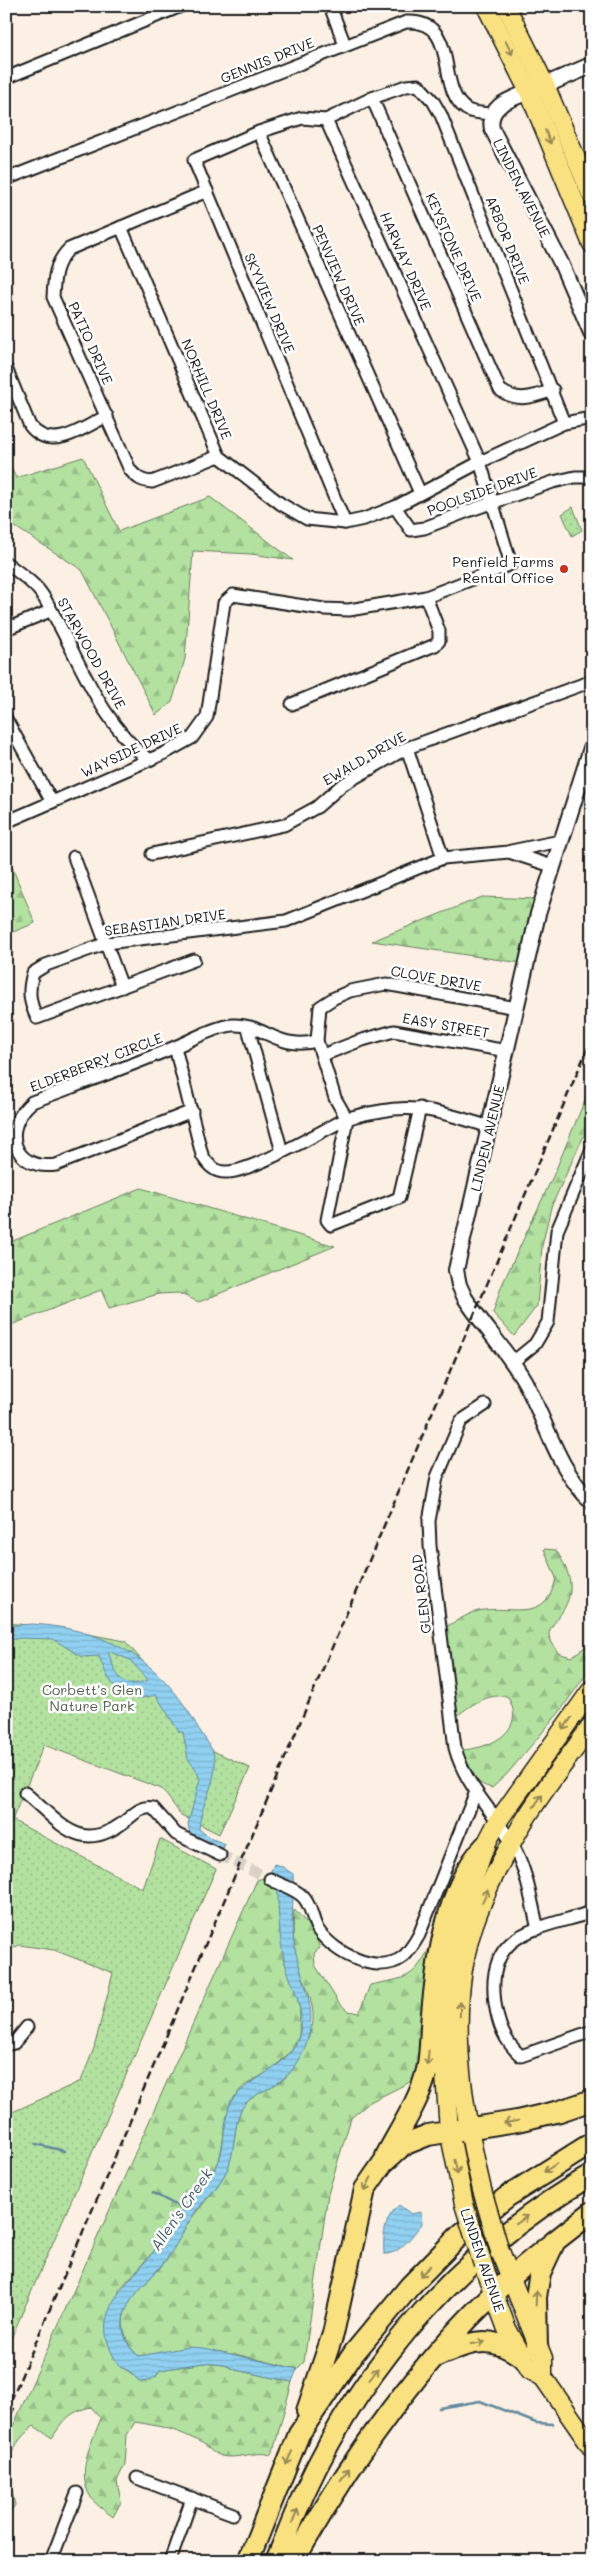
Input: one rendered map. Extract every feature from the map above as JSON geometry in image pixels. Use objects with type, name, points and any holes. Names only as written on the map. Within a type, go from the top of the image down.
[{"type":"highway","points":[[248,2561],[299,2434],[332,2334],[365,2190],[417,2097],[427,2070],[435,1984],[446,1927],[462,1881],[473,1859],[485,1846]]},
{"type":"highway","points":[[382,2162],[415,2139],[458,2129],[544,2115],[592,2100]]},
{"type":"highway","points":[[299,2434],[354,2353],[410,2286],[461,2234],[508,2196],[592,2143]]},
{"type":"highway","points":[[276,2561],[305,2491],[324,2454],[360,2392],[408,2328],[457,2275],[486,2248],[519,2222],[592,2175]]},
{"type":"highway","points":[[294,2561],[342,2478],[432,2358],[494,2292],[592,2212]]},
{"type":"highway","points":[[432,2358],[479,2341],[495,2342],[530,2352],[537,2284],[555,2241]]},
{"type":"main road","points":[[486,6],[537,89],[592,196]]},
{"type":"main road","points":[[506,6],[592,244]]},
{"type":"main road","points":[[537,89],[592,65]]},
{"type":"main road","points":[[458,2129],[443,2023],[448,1965],[461,1914],[485,1846],[498,1821],[592,1689]]},
{"type":"main road","points":[[458,2129],[460,2005],[463,1978],[477,1914],[512,1842],[526,1818],[592,1725]]},
{"type":"main road","name":"LINDEN AVENUE","points":[[458,2129],[482,2190],[510,2279],[530,2352],[530,2370],[543,2377],[592,2448]]},
{"type":"main road","name":"LINDEN AVENUE","points":[[458,2129],[464,2204],[483,2265],[507,2330],[530,2352]]},
{"type":"street","points":[[6,78],[181,6]]},
{"type":"street","points":[[330,6],[346,45]]},
{"type":"street","name":"GENNIS DRIVE","points":[[6,179],[406,22],[429,26],[442,45],[452,86],[459,102],[471,111],[492,114]]},
{"type":"street","name":"ARBOR DRIVE","points":[[372,98],[406,86],[418,85],[441,115],[553,390],[564,422]]},
{"type":"street","points":[[492,114],[501,105],[537,89]]},
{"type":"street","points":[[259,132],[302,118],[326,120],[372,98]]},
{"type":"street","name":"KEYSTONE DRIVE","points":[[372,98],[500,390],[508,396],[526,399],[553,390]]},
{"type":"street","name":"LINDEN AVENUE","points":[[492,114],[491,124],[494,134],[561,263],[592,335]]},
{"type":"street","name":"HARWAY DRIVE","points":[[326,120],[480,462],[494,503]]},
{"type":"street","name":"SKYVIEW DRIVE","points":[[259,132],[194,160],[345,523]]},
{"type":"street","name":"PENVIEW DRIVE","points":[[259,132],[420,493]]},
{"type":"street","name":"PATIO DRIVE","points":[[207,191],[69,249],[60,258],[54,281],[53,297],[108,416],[130,470],[144,481],[152,482],[219,456]]},
{"type":"street","name":"NORHILL DRIVE","points":[[121,227],[219,456],[281,504],[307,519],[345,523],[364,519],[394,507],[480,462],[564,422],[592,418]]},
{"type":"street","points":[[6,368],[30,426],[36,434],[55,440],[108,416]]},
{"type":"street","name":"POOLSIDE DRIVE","points":[[394,507],[412,530],[424,528],[553,482],[576,477],[592,477]]},
{"type":"street","name":"WAYSIDE DRIVE","points":[[6,822],[149,760],[192,738],[207,717],[224,603],[233,595],[324,609],[349,610],[426,597],[511,564],[494,503]]},
{"type":"street","name":"STARWOOD DRIVE","points":[[6,563],[42,595],[108,716],[132,747],[149,760]]},
{"type":"street","points":[[292,704],[434,645],[439,641],[439,631],[426,597]]},
{"type":"street","points":[[6,629],[50,611]]},
{"type":"street","name":"EWALD DRIVE","points":[[152,854],[284,824],[309,812],[342,786],[407,748],[592,681]]},
{"type":"street","points":[[6,719],[52,802]]},
{"type":"street","name":"LINDEN AVENUE","points":[[592,745],[538,914],[456,1270],[459,1285],[469,1304],[513,1362],[530,1392],[560,1460],[571,1478],[592,1502]]},
{"type":"street","points":[[407,748],[443,858]]},
{"type":"street","name":"SEBASTIAN DRIVE","points":[[194,960],[37,1018],[31,1004],[29,995],[33,973],[46,965],[107,943],[286,921],[443,858],[509,852],[560,841]]},
{"type":"street","name":"SEBASTIAN DRIVE","points":[[509,852],[552,866]]},
{"type":"street","points":[[74,857],[122,987]]},
{"type":"street","name":"CLOVE DRIVE","points":[[346,1119],[335,1098],[323,1055],[317,1041],[320,1007],[350,991],[386,984],[517,1008]]},
{"type":"street","name":"ELDERBERRY CIRCLE","points":[[192,1111],[56,1164],[34,1165],[25,1161],[15,1143],[14,1131],[18,1119],[24,1109],[32,1102],[232,1025],[248,1028],[288,1044],[304,1044],[317,1041]]},
{"type":"street","points":[[248,1028],[282,1152]]},
{"type":"street","name":"EASY STREET","points":[[323,1055],[359,1040],[394,1031],[507,1051]]},
{"type":"street","points":[[175,1047],[202,1155],[211,1167],[218,1171],[234,1172],[282,1152],[346,1119],[382,1110],[420,1108],[490,1127]]},
{"type":"street","points":[[346,1119],[327,1220],[331,1225],[399,1198],[420,1108]]},
{"type":"street","points":[[513,1362],[535,1344],[548,1322],[557,1230],[592,1149]]},
{"type":"street","name":"GLEN ROAD","points":[[485,1405],[460,1422],[437,1477],[429,1521],[455,1748],[464,1775],[475,1794],[498,1821],[512,1842],[521,1862],[538,1929]]},
{"type":"street","points":[[25,1792],[60,1825],[73,1832],[86,1835],[107,1833],[139,1810],[153,1808],[176,1834],[220,1855]]},
{"type":"street","points":[[273,1881],[300,1895],[306,1901],[323,1936],[356,1959],[378,1964],[402,1958],[419,1935],[475,1794]]},
{"type":"street","points":[[592,1912],[538,1929],[510,1942],[501,1952],[495,1965],[493,1978],[496,2014],[509,2046],[521,2056],[592,2031]]},
{"type":"street","points":[[6,2045],[14,2042],[27,2027]]},
{"type":"street","points":[[137,2478],[233,2514]]},
{"type":"street","points":[[52,2561],[77,2493]]},
{"type":"street","points":[[170,2561],[192,2498]]},
{"type":"green space","points":[[6,457],[16,478],[83,457],[119,531],[210,497],[293,560],[251,554],[193,551],[185,659],[172,702],[156,715],[82,570],[6,521]]},
{"type":"green space","points":[[573,507],[582,530],[572,536],[562,514]]},
{"type":"green space","points":[[12,867],[35,923],[6,935],[6,869]]},
{"type":"green space","points":[[482,897],[536,899],[521,963],[372,941]]},
{"type":"green space","points":[[592,1083],[592,1118],[551,1207],[542,1246],[537,1306],[514,1336],[493,1313],[501,1287],[554,1174]]},
{"type":"green space","points":[[141,1188],[335,1246],[199,1302],[178,1293],[159,1294],[109,1308],[101,1290],[6,1327],[6,1239],[8,1243]]},
{"type":"green space","points":[[544,1549],[556,1550],[566,1568],[570,1584],[568,1600],[550,1630],[550,1640],[558,1653],[571,1657],[588,1645],[592,1638],[592,1666],[558,1714],[507,1774],[492,1788],[475,1779],[467,1769],[461,1750],[484,1746],[503,1735],[510,1728],[513,1719],[513,1708],[507,1696],[492,1697],[472,1705],[454,1718],[443,1628],[474,1612],[526,1610],[544,1602],[551,1593],[556,1578]]},
{"type":"green space","name":"Corbett's Glen Nature Park","points":[[6,1623],[50,1627],[125,1641],[169,1692],[209,1749],[250,1768],[219,1834],[181,1815],[162,1789],[44,1745],[12,1820],[143,1889],[160,1839],[216,1869],[6,2350],[6,2115],[81,2081],[94,2048],[113,1973],[54,1950],[19,1945],[6,1952]]},
{"type":"green space","points":[[269,1876],[278,1880],[280,1931],[284,1960],[295,1988],[300,2010],[299,2036],[292,2050],[274,2068],[244,2086],[230,2102],[219,2162],[154,2251],[119,2290],[120,2367],[129,2371],[132,2375],[156,2377],[159,2370],[203,2363],[225,2365],[236,2370],[292,2382],[274,2448],[271,2455],[221,2456],[204,2444],[185,2435],[162,2427],[135,2422],[127,2435],[125,2464],[117,2481],[121,2502],[113,2517],[92,2499],[85,2479],[86,2458],[101,2418],[91,2407],[72,2414],[60,2426],[52,2438],[34,2426],[17,2443],[10,2461],[10,2482],[15,2505],[6,2520],[6,2442],[257,1880]]},
{"type":"green space","points":[[294,1910],[313,1933],[320,1948],[314,1953],[315,1965],[339,2003],[348,2011],[359,2013],[370,1985],[408,1975],[420,1964],[432,1943],[421,2068],[410,2082],[370,2102],[351,2118],[328,2194],[304,2362],[297,2369],[235,2354],[139,2356],[127,2341],[123,2322],[130,2302],[169,2256],[189,2222],[226,2172],[241,2109],[254,2096],[286,2077],[296,2063],[309,2037],[313,2014],[310,1998],[295,1953]]},
{"type":"water","points":[[32,1624],[59,1627],[108,1641],[129,1652],[149,1666],[167,1683],[183,1703],[214,1755],[215,1768],[202,1811],[199,1829],[210,1838],[225,1844],[221,1853],[190,1834],[188,1824],[200,1779],[188,1759],[183,1732],[179,1732],[156,1695],[138,1699],[126,1696],[115,1687],[99,1656],[82,1657],[53,1639],[20,1638],[6,1641],[6,1626]],"holes":[[[108,1651],[130,1660],[148,1680],[138,1683],[125,1682],[117,1673]]]},
{"type":"water","points":[[274,1864],[293,1874],[293,1935],[311,2014],[305,2046],[298,2062],[287,2075],[278,2083],[249,2100],[241,2110],[238,2116],[231,2157],[226,2172],[216,2188],[196,2211],[169,2256],[132,2299],[123,2318],[123,2331],[130,2348],[139,2356],[188,2347],[204,2348],[297,2369],[292,2382],[236,2370],[225,2365],[203,2363],[160,2370],[152,2379],[140,2382],[129,2371],[120,2367],[110,2348],[106,2332],[107,2318],[112,2304],[120,2291],[154,2251],[179,2214],[215,2170],[222,2148],[227,2112],[232,2100],[249,2084],[279,2064],[294,2047],[299,2036],[301,2016],[297,1997],[284,1959],[279,1920],[277,1880],[269,1876]]},
{"type":"water","points":[[399,2205],[411,2214],[421,2212],[422,2224],[400,2248],[384,2254],[387,2221]]},
{"type":"waterway","points":[[36,2144],[64,2151]]},
{"type":"waterway","points":[[153,2193],[185,2210]]},
{"type":"waterway","name":"Allen's Creek","points":[[439,2408],[480,2401],[536,2423],[553,2424]]},
{"type":"tunnel","points":[[220,1855],[270,1879]]},
{"type":"railway","points":[[6,2412],[592,1038]]},
{"type":"railway","points":[[6,2426],[15,2406]]},
{"type":"place","name":"Penfield Farms Rental Office","points":[[564,569]]}]
